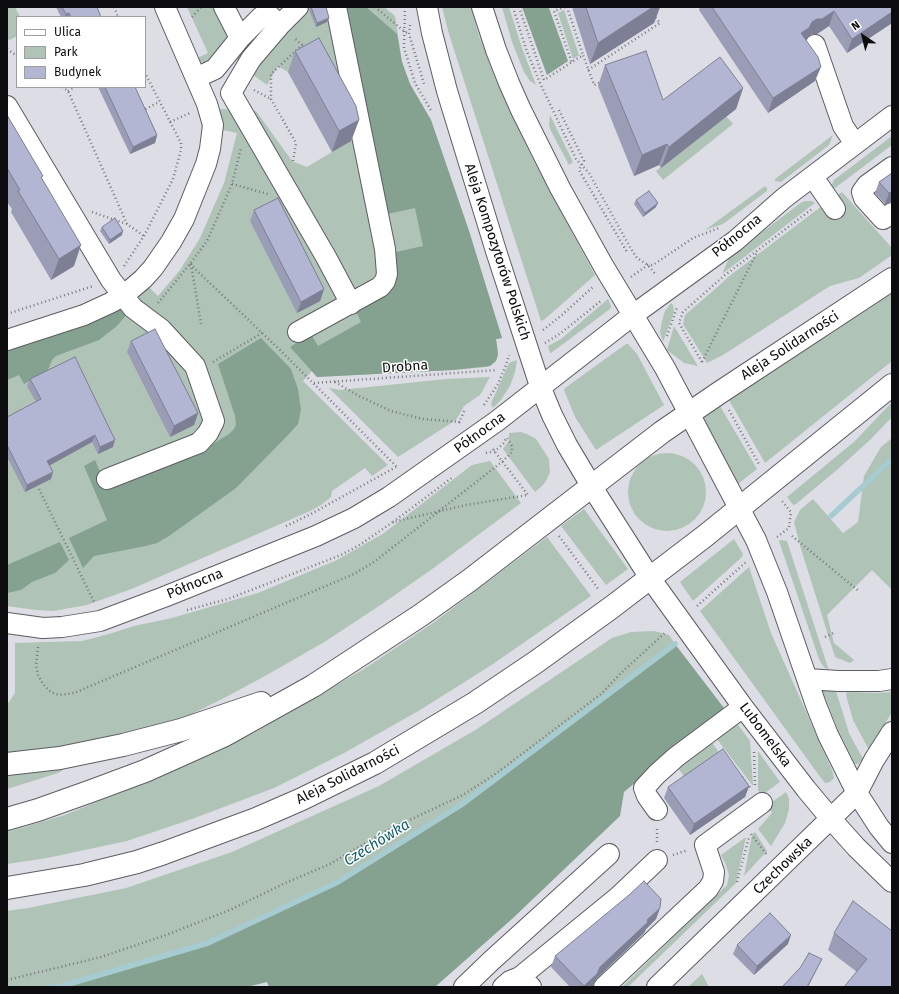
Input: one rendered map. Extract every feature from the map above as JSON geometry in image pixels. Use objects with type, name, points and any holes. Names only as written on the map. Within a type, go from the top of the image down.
[{"type":"main road","name":"Aleja Solidarności","points":[[592,487],[662,432],[892,279]]},
{"type":"main road","points":[[739,509],[892,385]]},
{"type":"main road","points":[[7,819],[38,810],[145,771],[224,735],[313,686],[421,615],[470,580],[592,487]]},
{"type":"main road","name":"Aleja Solidarności","points":[[7,888],[84,874],[157,856],[256,819],[324,789],[375,762],[475,703],[536,662],[650,578],[739,509]]},
{"type":"main road","points":[[7,764],[60,758],[123,745],[181,730],[313,686]]},
{"type":"street","points":[[7,340],[84,315],[123,296],[143,279],[153,268],[171,242],[184,219],[206,164],[210,149],[213,125],[211,115],[196,78],[165,7]]},
{"type":"street","points":[[224,7],[240,38]]},
{"type":"street","points":[[298,7],[280,25],[251,59],[230,93],[351,304]]},
{"type":"street","points":[[298,332],[380,287],[385,281],[387,274],[385,249],[336,7]]},
{"type":"street","name":"Aleja Kompozytorów Polskich","points":[[427,7],[432,33],[447,90],[496,251],[540,386],[564,439],[592,487]]},
{"type":"street","points":[[482,7],[500,62],[521,110],[578,222],[660,359],[767,564],[828,735],[857,793],[879,827],[892,843]]},
{"type":"street","points":[[196,78],[215,69],[240,38],[258,12],[267,13],[280,25]]},
{"type":"street","points":[[815,45],[843,126],[856,144]]},
{"type":"street","points":[[7,106],[111,280],[133,308],[161,329],[195,366],[214,421],[200,443],[107,479]]},
{"type":"street","name":"Północna","points":[[7,623],[40,627],[69,626],[106,619],[334,528],[354,518],[402,488],[497,421],[633,315],[735,241],[771,209],[892,116]]},
{"type":"street","points":[[882,209],[864,198],[862,192],[867,185],[892,167]]},
{"type":"street","points":[[813,177],[831,203]]},
{"type":"street","name":"Lubomelska","points":[[592,487],[650,578],[743,707],[831,819],[856,847],[892,882]]},
{"type":"street","points":[[807,678],[838,681],[879,681],[892,679]]},
{"type":"street","points":[[656,810],[644,788],[676,757],[743,707]]},
{"type":"street","name":"Czechowska","points":[[657,987],[857,793],[874,760],[892,732]]},
{"type":"street","points":[[604,987],[708,889],[713,881],[714,872],[705,845],[759,799]]},
{"type":"street","points":[[464,987],[609,854]]},
{"type":"street","points":[[518,984],[618,897],[657,860]]},
{"type":"path","points":[[192,18],[201,7]]},
{"type":"path","points":[[375,7],[409,34]]},
{"type":"path","points":[[513,7],[526,49],[545,96],[576,159],[589,173],[613,218],[637,258],[648,265],[638,272]]},
{"type":"path","points":[[519,7],[544,80],[583,55]]},
{"type":"path","points":[[572,62],[554,11],[566,7],[594,85],[607,80]]},
{"type":"path","points":[[588,70],[660,23],[652,12]]},
{"type":"path","points":[[232,184],[290,196],[296,142],[272,99],[271,74],[302,45],[280,25]]},
{"type":"path","points":[[7,49],[16,55]]},
{"type":"path","points":[[7,314],[111,280],[118,274],[144,236],[173,179],[181,150],[181,143],[146,75]]},
{"type":"path","points":[[64,88],[68,91],[127,224]]},
{"type":"path","points":[[68,91],[72,88]]},
{"type":"path","points":[[254,90],[272,99]]},
{"type":"path","points":[[140,112],[159,102]]},
{"type":"path","points":[[559,110],[584,162],[579,170],[627,252]]},
{"type":"path","points":[[157,304],[207,241],[232,184],[245,134],[246,120]]},
{"type":"path","points":[[758,251],[702,362],[679,323],[682,312],[725,275],[758,251],[831,203]]},
{"type":"path","points":[[92,212],[127,224],[144,236]]},
{"type":"path","points":[[190,264],[201,324]]},
{"type":"path","points":[[190,264],[314,383],[397,466]]},
{"type":"path","points":[[543,330],[599,282]]},
{"type":"path","points":[[548,342],[606,296]]},
{"type":"path","points":[[660,359],[678,306],[682,302]]},
{"type":"path","points":[[197,370],[262,333]]},
{"type":"path","points":[[485,404],[498,384],[509,357]]},
{"type":"path","name":"Drobna","points":[[314,383],[497,370]]},
{"type":"path","points":[[335,382],[359,396],[391,411],[423,419],[461,422]]},
{"type":"path","points":[[454,426],[461,422],[466,409]]},
{"type":"path","points":[[728,409],[760,466]]},
{"type":"path","points":[[40,627],[36,666],[38,676],[51,692],[59,695],[74,693],[354,574],[374,562],[503,461],[512,452],[512,446],[507,437]]},
{"type":"path","points":[[394,522],[466,505],[528,495],[492,448],[480,457]]},
{"type":"path","points":[[281,528],[309,516],[403,462]]},
{"type":"path","points":[[185,610],[228,599],[341,555],[361,544],[394,522],[455,476]]},
{"type":"path","points":[[39,489],[96,606],[90,608]]},
{"type":"path","points":[[777,537],[789,528],[791,512],[782,501]]},
{"type":"path","points":[[555,531],[599,590]]},
{"type":"path","points":[[792,536],[860,592]]},
{"type":"path","points":[[697,606],[746,562]]},
{"type":"path","points":[[7,980],[101,957],[166,935],[223,912],[330,864],[386,831],[463,795],[498,772],[601,694],[621,673],[662,637],[670,627]]},
{"type":"path","points":[[825,637],[836,632]]},
{"type":"path","points":[[741,775],[759,799]]},
{"type":"path","points":[[656,810],[657,860],[705,845]]},
{"type":"path","points":[[751,834],[770,858]]},
{"type":"green space","points":[[7,7],[15,7],[20,16],[16,16],[16,37],[10,40],[7,39]]},
{"type":"green space","points":[[187,7],[216,7],[232,40],[208,62],[203,63],[195,59],[208,53]]},
{"type":"green space","points":[[298,7],[384,7],[395,16],[402,62],[410,84],[431,120],[469,231],[502,338],[496,339],[498,350],[496,361],[487,367],[453,370],[317,377],[312,371],[303,381],[388,465],[372,476],[365,468],[332,491],[331,497],[310,511],[134,588],[87,605],[53,611],[7,606],[7,349],[99,317],[139,297],[149,287],[158,296],[180,270],[200,238],[224,183],[237,133],[223,130],[220,109],[256,111],[292,161],[307,167],[332,152],[288,72],[278,66],[267,85],[245,69],[230,51],[261,17],[280,25]]},
{"type":"green space","points":[[342,7],[366,7],[397,34],[402,62],[410,84],[431,120],[469,231],[502,338],[496,339],[498,355],[496,361],[490,366],[453,370],[317,377],[290,347],[311,334],[318,346],[361,322],[355,309],[392,253],[423,246],[415,208],[383,215],[361,80]]},
{"type":"green space","points":[[442,7],[471,7],[479,36],[506,103],[535,163],[595,275],[541,321],[449,34]]},
{"type":"green space","points":[[502,7],[509,7],[536,85],[530,81],[524,72],[512,42]]},
{"type":"green space","points":[[522,7],[551,7],[549,8],[568,61],[547,75]]},
{"type":"green space","points":[[564,10],[579,55],[573,59],[558,13]]},
{"type":"green space","points":[[550,115],[573,162],[569,165],[550,129]]},
{"type":"green space","points":[[726,116],[733,124],[663,180],[656,171]]},
{"type":"green space","points":[[833,135],[829,145],[781,182],[775,181],[775,179]]},
{"type":"green space","points":[[892,136],[892,145],[831,191],[830,188],[834,180]]},
{"type":"green space","points":[[765,186],[767,191],[723,224],[705,230]]},
{"type":"green space","points":[[842,192],[892,248],[892,255],[859,278],[830,286],[723,355],[707,363],[683,324],[685,315],[728,277]]},
{"type":"green space","points":[[812,201],[815,203],[722,274],[730,256],[802,202]]},
{"type":"green space","points":[[892,292],[892,361],[765,463],[729,400]]},
{"type":"green space","points":[[608,299],[611,306],[610,309],[550,353],[548,346],[561,339]]},
{"type":"green space","points":[[671,303],[673,305],[674,312],[663,342],[660,332],[662,321],[665,311]]},
{"type":"green space","points":[[124,304],[127,314],[117,326],[99,340],[56,356],[52,360],[47,372],[24,384],[19,375],[7,380],[7,349]]},
{"type":"green space","points":[[674,326],[698,366],[684,363],[667,350]]},
{"type":"green space","points":[[261,338],[291,369],[298,389],[301,410],[298,424],[236,488],[169,536],[157,543],[94,556],[83,568],[69,538],[107,520],[84,466],[95,460],[107,488],[203,450],[229,434],[236,425],[235,416],[218,364]]},
{"type":"green space","points":[[628,344],[637,354],[664,405],[596,450],[575,417],[564,390]]},
{"type":"green space","points":[[517,360],[510,386],[501,400],[493,408],[491,404],[492,401],[509,363]]},
{"type":"green space","points":[[490,377],[480,395],[464,406],[456,420],[398,457],[329,388],[340,390],[446,379]]},
{"type":"green space","points":[[892,402],[892,417],[871,439],[838,469],[793,505],[787,497],[855,441]]},
{"type":"green space","points":[[720,406],[757,469],[738,484],[702,417]]},
{"type":"green space","points":[[521,432],[536,439],[549,459],[550,472],[543,485],[535,492],[503,449],[509,441],[509,433]]},
{"type":"green space","points":[[892,438],[892,590],[872,570],[827,615],[834,643],[854,660],[850,663],[835,657],[794,522],[800,510],[813,499],[843,533],[858,522],[864,476],[881,447]]},
{"type":"green space","points":[[667,453],[682,456],[689,460],[699,470],[703,477],[706,492],[703,507],[699,514],[689,524],[682,528],[667,531],[652,528],[645,524],[635,514],[631,507],[628,492],[631,477],[635,470],[645,460],[652,456]]},
{"type":"green space","points":[[490,461],[521,503],[435,567],[326,641],[265,676],[182,719],[108,739],[7,757],[7,705],[15,693],[15,643],[82,641],[134,626],[172,618],[258,593],[337,560],[384,533],[472,465]]},
{"type":"green space","points":[[584,509],[628,569],[606,585],[561,526]]},
{"type":"green space","points":[[547,537],[591,596],[493,664],[420,710],[344,753],[274,788],[192,819],[127,841],[47,858],[7,864],[7,832],[65,815],[178,768],[254,733],[364,669],[433,623]]},
{"type":"green space","points":[[734,539],[743,554],[742,557],[693,601],[680,582]]},
{"type":"green space","points":[[779,541],[787,541],[829,671],[823,666],[819,659]]},
{"type":"green space","points":[[60,542],[69,560],[55,573],[32,582],[21,590],[7,593],[7,565]]},
{"type":"green space","points":[[749,567],[771,633],[832,770],[834,778],[830,782],[825,783],[818,774],[700,611]]},
{"type":"green space","points":[[654,631],[669,635],[675,644],[461,805],[338,882],[208,943],[62,987],[7,987],[7,911],[126,888],[232,852],[379,786],[477,729],[612,638],[631,632]]},
{"type":"green space","points":[[675,644],[724,708],[624,792],[620,816],[512,919],[435,987],[269,987],[267,982],[247,987],[62,987],[208,943],[338,882],[461,805]]},
{"type":"green space","points":[[821,687],[836,691],[849,733],[863,759],[858,764],[855,764],[838,730]]},
{"type":"green space","points":[[847,692],[892,692],[892,712],[869,750],[853,720],[846,695]]},
{"type":"green space","points":[[733,718],[750,741],[753,786],[713,734]]},
{"type":"green space","points":[[707,736],[730,767],[688,782],[678,768]]},
{"type":"green space","points":[[758,751],[780,782],[762,795],[758,790]]},
{"type":"green space","points":[[60,766],[63,770],[58,773],[7,789],[7,775]]},
{"type":"green space","points":[[786,792],[789,799],[789,809],[785,823],[771,846],[758,829],[772,813],[768,805]]},
{"type":"green space","points":[[755,832],[767,851],[744,876],[752,835]]},
{"type":"green space","points":[[746,837],[736,883],[628,987],[622,987],[727,885],[729,875],[721,855]]},
{"type":"green space","points":[[702,974],[709,987],[688,987]]},
{"type":"building","points":[[62,7],[97,7],[101,16],[70,16],[69,13],[66,14]]},
{"type":"building","points":[[311,7],[326,7],[329,18],[317,23]]},
{"type":"building","points":[[586,7],[653,7],[598,43]]},
{"type":"building","points":[[712,7],[892,7],[892,12],[852,39],[834,11],[822,19],[817,19],[812,22],[809,28],[801,33],[818,57],[821,67],[773,98]]},
{"type":"building","points":[[319,38],[356,106],[359,120],[339,131],[295,51]]},
{"type":"building","points":[[646,51],[663,100],[720,57],[743,88],[669,147],[667,144],[642,155],[605,65]]},
{"type":"building","points":[[105,88],[135,88],[157,135],[133,147]]},
{"type":"building","points":[[7,115],[81,245],[59,259],[18,191],[20,190],[7,168]]},
{"type":"building","points":[[892,173],[892,192],[889,193],[879,182]]},
{"type":"building","points":[[649,191],[658,203],[645,213],[636,200]]},
{"type":"building","points":[[278,198],[324,289],[301,302],[254,210]]},
{"type":"building","points":[[115,218],[123,231],[110,240],[102,227]]},
{"type":"building","points":[[155,329],[198,413],[174,426],[131,341]]},
{"type":"building","points":[[75,357],[115,440],[100,447],[95,435],[47,461],[53,472],[27,485],[7,445],[7,417],[41,399],[30,379]]},
{"type":"building","points":[[723,749],[749,786],[694,824],[668,787]]},
{"type":"building","points":[[644,881],[661,899],[660,908],[647,920],[648,922],[600,967],[597,974],[584,986],[555,956]]},
{"type":"building","points":[[853,901],[892,931],[892,987],[844,987],[867,959],[834,933]]},
{"type":"building","points":[[770,913],[791,935],[757,966],[737,945]]},
{"type":"building","points":[[809,953],[822,959],[807,987],[782,987],[800,968]]},
{"type":"waterway","name":"Czechówka","points":[[831,516],[892,459]]},
{"type":"waterway","name":"Czechówka","points":[[52,987],[62,986],[208,943],[338,882],[461,805],[675,644]]}]
